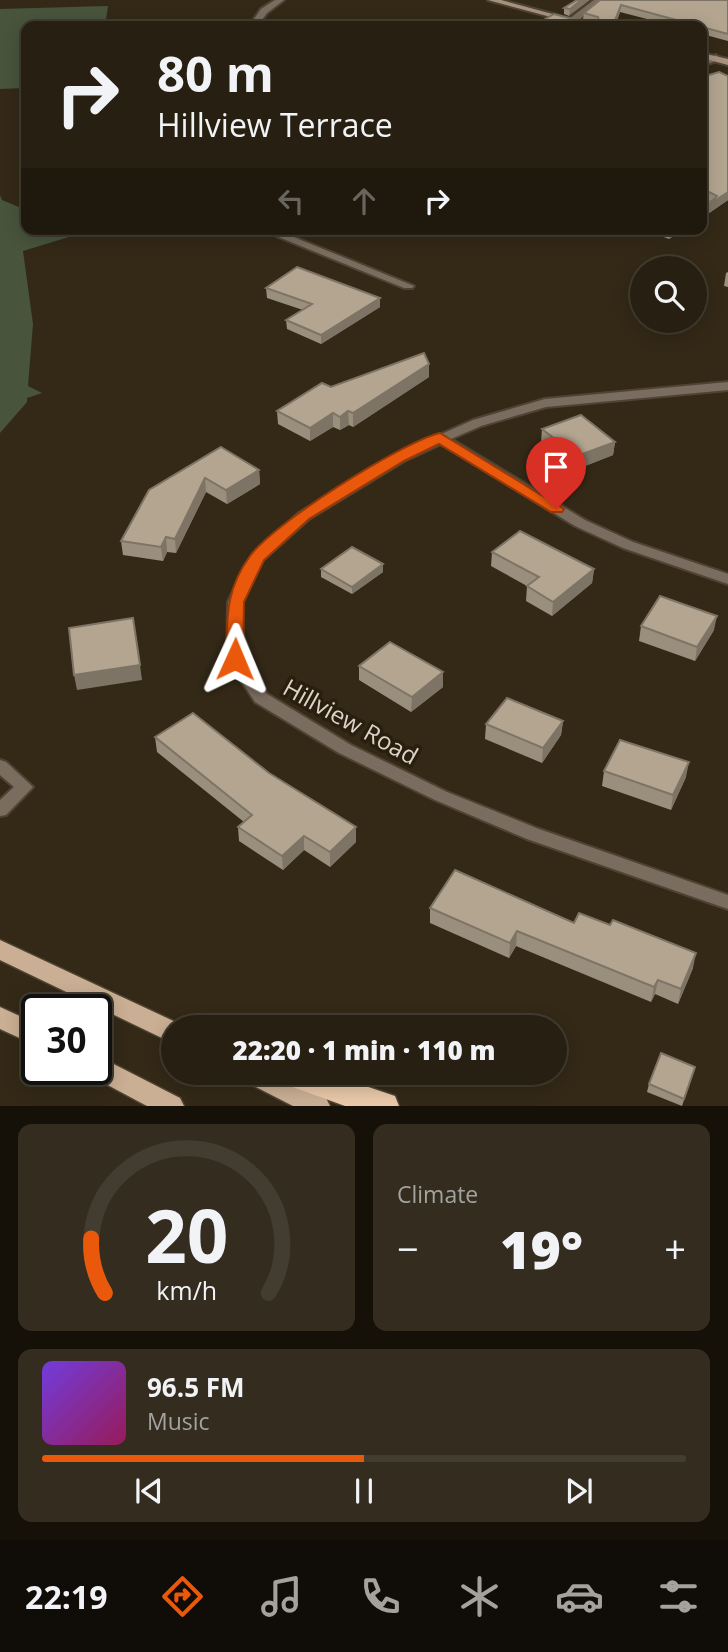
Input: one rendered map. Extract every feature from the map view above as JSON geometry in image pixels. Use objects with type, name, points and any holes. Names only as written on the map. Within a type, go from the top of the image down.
[{"type":"highway","points":[[324,1085],[384,1106]]},
{"type":"main road","points":[[492,0],[576,21]]},
{"type":"main road","points":[[707,56],[728,62]]},
{"type":"main road","points":[[0,949],[161,1026]]},
{"type":"main road","points":[[0,1017],[21,1028]]},
{"type":"main road","points":[[112,1075],[171,1106]]},
{"type":"main road","points":[[276,1085],[317,1106]]},
{"type":"street","points":[[258,19],[264,10],[280,0]]},
{"type":"street","points":[[572,20],[598,0]]},
{"type":"street","points":[[707,61],[716,58]]},
{"type":"street","points":[[279,235],[408,286]]},
{"type":"street","name":"Hillview Road","points":[[728,386],[545,403],[488,419],[440,438],[399,457],[304,516],[257,558],[235,602],[235,659],[261,698],[345,748],[441,796],[533,834],[728,902]]},
{"type":"street","points":[[440,438],[579,523],[640,550],[728,579]]},
{"type":"street","points":[[0,766],[24,787],[0,810]]},
{"type":"green space","points":[[108,6],[106,21],[21,21],[21,88],[0,89],[0,9]]},
{"type":"green space","points":[[0,195],[2,200],[21,208],[21,235],[75,235],[23,251],[33,324],[28,386],[42,393],[27,398],[27,402],[0,433]]},
{"type":"building","points":[[581,0],[570,9],[564,8]]},
{"type":"building","points":[[600,0],[728,0],[728,34],[707,28],[707,21],[680,21],[621,5],[615,21],[599,21],[598,17],[584,13]]},
{"type":"building","points":[[554,14],[580,21],[542,21]]},
{"type":"building","points":[[719,72],[728,76],[728,192],[707,206],[707,201],[711,202],[717,196],[707,191],[707,76]]},
{"type":"building","points":[[297,267],[380,298],[321,335],[286,320],[312,304],[266,288]]},
{"type":"building","points":[[424,353],[429,364],[353,413],[348,411],[340,417],[333,413],[310,428],[277,411],[322,383],[331,387]]},
{"type":"building","points":[[581,415],[615,442],[577,456],[542,429]]},
{"type":"building","points":[[221,447],[259,470],[226,490],[205,478],[175,539],[166,537],[161,547],[121,541],[149,490]]},
{"type":"building","points":[[520,531],[594,569],[553,602],[527,586],[539,577],[492,552]]},
{"type":"building","points":[[352,547],[383,564],[352,587],[321,569]]},
{"type":"building","points":[[660,596],[717,616],[697,647],[641,626]]},
{"type":"building","points":[[133,618],[140,665],[74,675],[69,628]]},
{"type":"building","points":[[390,642],[443,672],[412,697],[359,666]]},
{"type":"building","points":[[507,698],[563,721],[543,748],[486,724]]},
{"type":"building","points":[[193,713],[269,773],[356,827],[330,852],[304,836],[282,856],[238,827],[252,815],[155,737]]},
{"type":"building","points":[[620,740],[689,762],[673,795],[604,771]]},
{"type":"building","points":[[455,870],[574,923],[579,913],[610,925],[613,920],[696,953],[681,989],[658,980],[654,987],[517,931],[510,943],[430,908]]},
{"type":"building","points":[[661,1053],[695,1067],[684,1099],[649,1084]]},
{"type":"route","points":[[235,659],[235,602],[257,558],[304,516],[399,457],[440,438],[556,509]]}]
